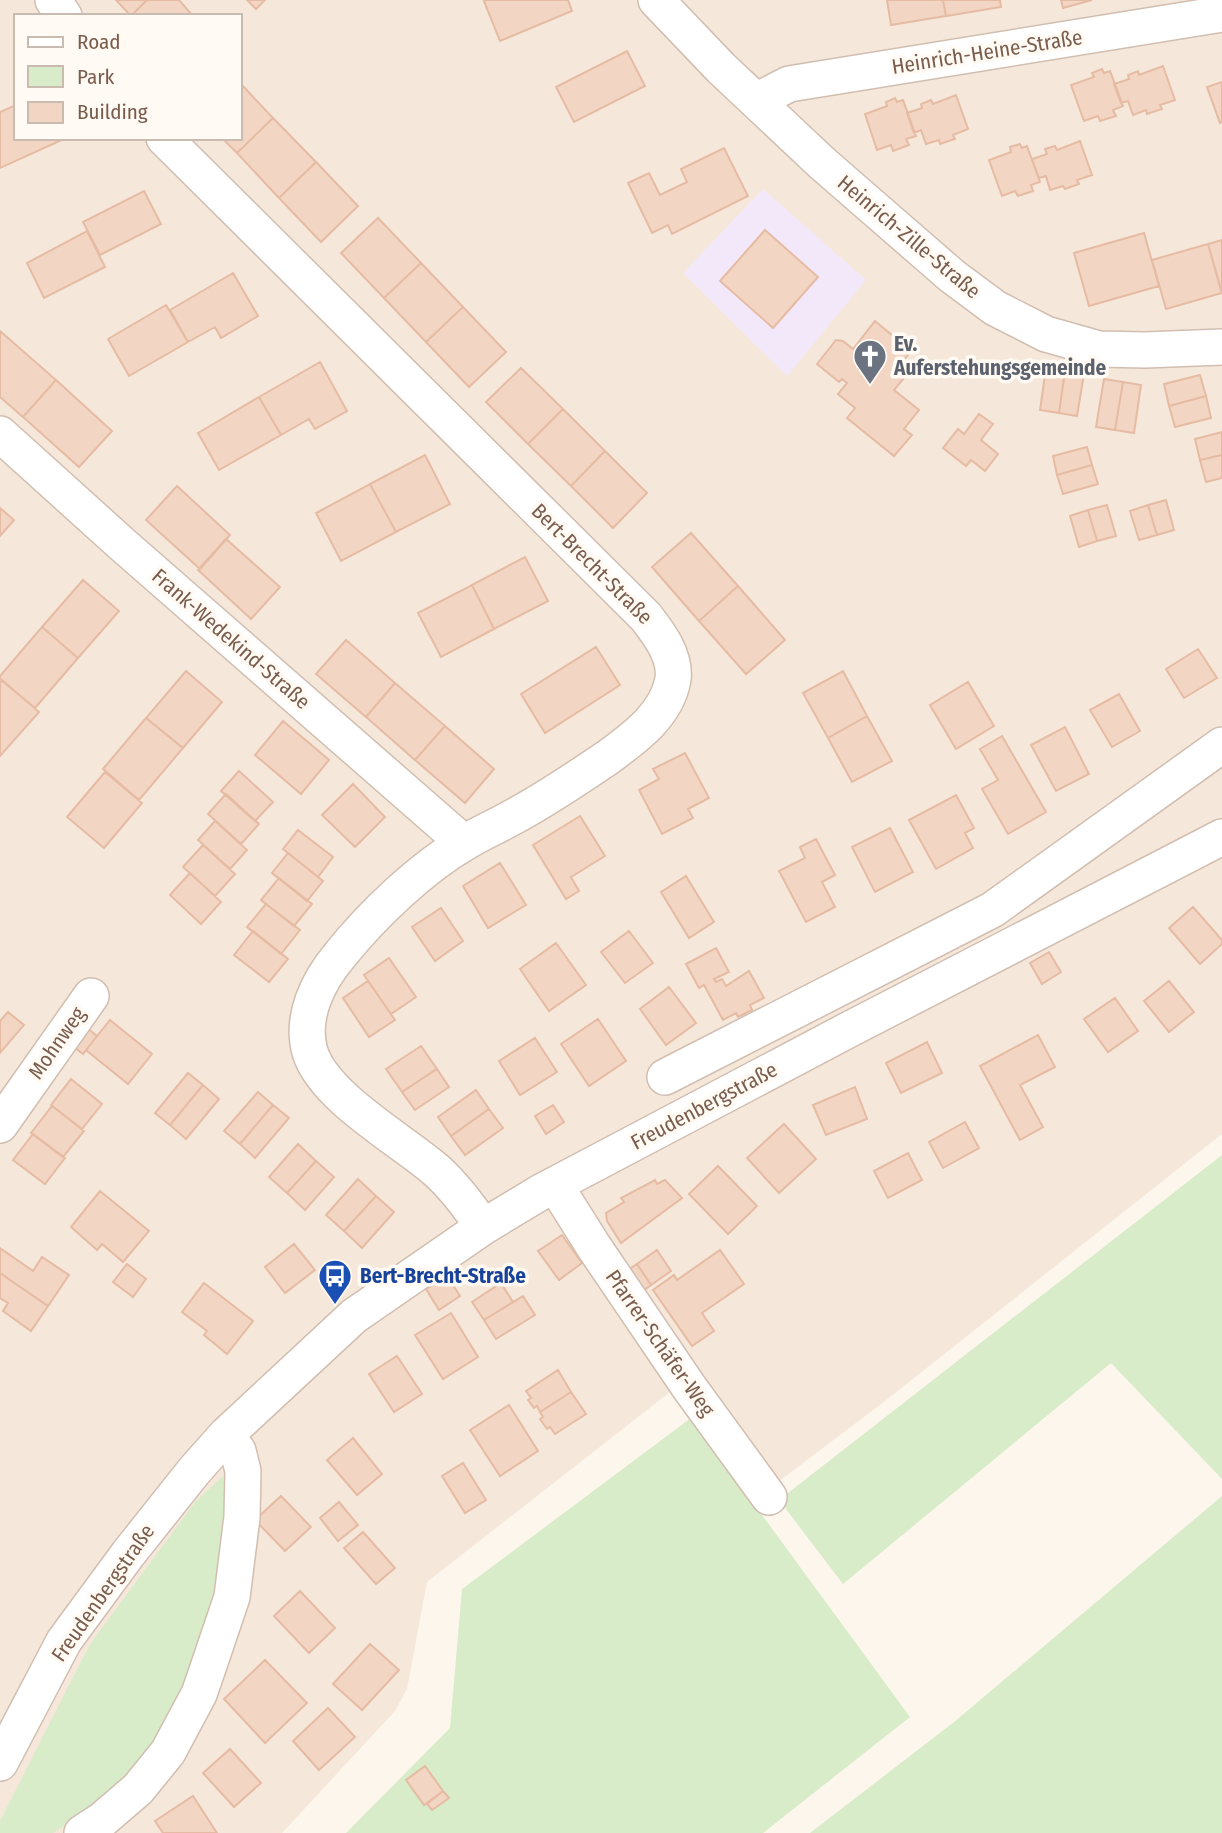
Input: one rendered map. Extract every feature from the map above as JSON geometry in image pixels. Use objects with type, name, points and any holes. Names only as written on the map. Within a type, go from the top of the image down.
[{"type":"street","name":"Heinrich-Zille-Straße","points":[[656,0],[721,68],[822,163],[952,276],[995,308],[1046,334],[1099,349],[1145,351],[1222,347]]},
{"type":"street","name":"Heinrich-Heine-Straße","points":[[756,101],[789,84],[1222,14]]},
{"type":"street","name":"Bert-Brecht-Straße","points":[[166,140],[646,617],[660,635],[670,656],[673,677],[666,700],[637,736],[573,782],[464,843],[414,879],[357,933],[328,970],[309,1011],[307,1035],[310,1053],[321,1075],[341,1097],[454,1186],[483,1227]]},
{"type":"street","name":"Frank-Wedekind-Straße","points":[[0,433],[123,545],[464,843]]},
{"type":"street","name":"Freudenbergstraße","points":[[665,1077],[992,910],[1222,745]]},
{"type":"street","name":"Freudenbergstraße","points":[[0,1763],[64,1642],[128,1554],[194,1471],[226,1436],[354,1316],[483,1227],[555,1185],[849,1029],[1222,837]]},
{"type":"street","name":"Mohnweg","points":[[0,1125],[91,996]]},
{"type":"street","name":"Pfarrer-Schäfer-Weg","points":[[555,1185],[587,1238],[689,1387],[769,1497]]},
{"type":"street","points":[[82,1833],[102,1820],[138,1789],[168,1752],[204,1681],[232,1597],[242,1517],[243,1471],[238,1451],[226,1436]]},
{"type":"shaded area","points":[[0,0],[1222,0],[1222,1134],[885,1401],[770,1488],[693,1374],[427,1582],[407,1689],[395,1711],[282,1833],[0,1833]]},
{"type":"shaded area","points":[[763,189],[866,280],[787,376],[683,273]]},
{"type":"green space","points":[[1222,1155],[1222,1479],[1111,1363],[843,1584],[779,1500]]},
{"type":"green space","points":[[691,1418],[910,1717],[763,1833],[346,1833],[450,1728],[462,1589]]},
{"type":"green space","points":[[223,1476],[228,1556],[215,1627],[151,1755],[103,1800],[53,1833],[0,1833],[0,1821],[90,1644],[196,1501]]},
{"type":"green space","points":[[1222,1496],[1222,1833],[810,1833],[954,1722]]},
{"type":"building","points":[[116,0],[147,0],[133,14],[129,14]]},
{"type":"building","points":[[147,0],[179,0],[191,14],[133,14]]},
{"type":"building","points":[[247,0],[265,0],[256,9]]},
{"type":"building","points":[[568,0],[572,11],[500,41],[484,1]]},
{"type":"building","points":[[887,0],[943,0],[946,16],[891,25]]},
{"type":"building","points":[[943,0],[1000,0],[1001,7],[946,16]]},
{"type":"building","points":[[1061,0],[1092,0],[1063,8]]},
{"type":"building","points":[[627,51],[645,86],[574,122],[556,87]]},
{"type":"building","points":[[1163,66],[1175,100],[1160,105],[1162,109],[1147,114],[1146,110],[1133,115],[1128,101],[1121,103],[1114,84],[1129,79],[1128,75],[1138,71],[1139,75]]},
{"type":"building","points":[[1102,69],[1104,73],[1110,71],[1123,106],[1113,110],[1116,116],[1100,121],[1098,116],[1084,121],[1071,85],[1094,77],[1092,73]]},
{"type":"building","points":[[1222,82],[1222,122],[1220,123],[1207,87]]},
{"type":"building","points":[[242,85],[273,118],[237,153],[224,140],[242,140]]},
{"type":"building","points":[[956,95],[968,129],[953,135],[955,139],[940,144],[939,140],[926,144],[921,130],[914,133],[907,113],[922,108],[921,104],[931,100],[933,104]]},
{"type":"building","points":[[895,98],[897,102],[903,100],[916,136],[906,139],[909,145],[893,151],[891,145],[877,150],[865,114],[887,106],[886,102]]},
{"type":"building","points":[[14,106],[14,140],[62,140],[0,168],[0,112]]},
{"type":"building","points":[[273,118],[316,162],[279,198],[237,153]]},
{"type":"building","points":[[1080,141],[1092,175],[1077,180],[1079,184],[1065,189],[1063,186],[1050,190],[1046,176],[1039,178],[1032,159],[1047,154],[1045,149],[1055,146],[1057,150]]},
{"type":"building","points":[[1020,144],[1022,148],[1027,146],[1040,182],[1031,185],[1033,191],[1018,196],[1015,191],[1002,196],[989,160],[1011,152],[1010,147]]},
{"type":"building","points":[[724,148],[748,196],[672,234],[668,225],[652,233],[628,183],[649,173],[660,195],[687,182],[681,169]]},
{"type":"building","points":[[316,162],[358,206],[321,242],[279,198]]},
{"type":"building","points":[[144,191],[161,224],[100,255],[83,222]]},
{"type":"building","points":[[378,218],[421,263],[384,298],[341,253]]},
{"type":"building","points":[[765,230],[818,277],[773,328],[720,281]]},
{"type":"building","points":[[87,231],[105,267],[44,298],[27,263]]},
{"type":"building","points":[[1144,233],[1159,286],[1089,306],[1074,253]]},
{"type":"building","points":[[1222,240],[1222,294],[1208,244]]},
{"type":"building","points":[[1208,244],[1222,293],[1166,309],[1152,260]]},
{"type":"building","points":[[421,263],[463,307],[426,342],[384,298]]},
{"type":"building","points":[[233,273],[258,316],[221,338],[215,327],[188,342],[170,310]]},
{"type":"building","points":[[166,305],[188,342],[129,376],[108,339]]},
{"type":"building","points":[[463,307],[506,352],[469,387],[426,342]]},
{"type":"building","name":"Ev. Auferstehungsgemeinde","points":[[875,321],[911,351],[904,360],[913,367],[894,390],[919,410],[904,429],[912,435],[894,456],[847,418],[855,408],[838,394],[847,383],[842,379],[839,382],[817,364],[836,340],[843,341],[853,349]]},
{"type":"building","points":[[0,331],[56,380],[23,417],[0,397]]},
{"type":"building","points":[[320,362],[347,411],[315,429],[309,419],[281,435],[259,397]]},
{"type":"building","points":[[521,368],[563,409],[528,444],[486,402]]},
{"type":"building","points":[[1046,368],[1065,371],[1059,413],[1040,410]]},
{"type":"building","points":[[1065,371],[1084,374],[1077,416],[1059,413]]},
{"type":"building","points":[[1200,375],[1206,396],[1169,406],[1164,384]]},
{"type":"building","points":[[1104,379],[1123,382],[1115,430],[1096,427]]},
{"type":"building","points":[[56,380],[112,431],[79,467],[23,417]]},
{"type":"building","points":[[1123,382],[1141,385],[1134,433],[1115,430]]},
{"type":"building","points":[[1206,396],[1211,418],[1175,427],[1169,406]]},
{"type":"building","points":[[259,397],[281,435],[219,470],[198,433]]},
{"type":"building","points":[[563,409],[605,451],[571,486],[528,444]]},
{"type":"building","points":[[979,414],[993,424],[981,440],[998,454],[985,471],[971,460],[966,466],[943,448],[958,429],[964,434]]},
{"type":"building","points":[[1222,432],[1222,455],[1200,460],[1195,439]]},
{"type":"building","points":[[1087,447],[1092,465],[1057,475],[1053,456]]},
{"type":"building","points":[[605,451],[647,493],[613,528],[571,486]]},
{"type":"building","points":[[425,455],[450,504],[396,532],[370,484]]},
{"type":"building","points":[[1222,455],[1222,478],[1206,482],[1200,460]]},
{"type":"building","points":[[1092,465],[1098,484],[1063,494],[1057,475]]},
{"type":"building","points":[[370,484],[396,532],[341,561],[316,513]]},
{"type":"building","points":[[177,486],[230,535],[200,569],[146,520]]},
{"type":"building","points":[[1166,500],[1174,530],[1157,535],[1148,505]]},
{"type":"building","points":[[1107,505],[1116,536],[1097,541],[1088,510]]},
{"type":"building","points":[[1148,505],[1157,535],[1139,540],[1130,511]]},
{"type":"building","points":[[0,508],[14,520],[0,536]]},
{"type":"building","points":[[1088,510],[1097,541],[1079,547],[1070,516]]},
{"type":"building","points":[[691,533],[738,586],[699,621],[652,567]]},
{"type":"building","points":[[226,539],[280,587],[251,619],[198,570]]},
{"type":"building","points":[[525,557],[548,601],[494,629],[472,585]]},
{"type":"building","points":[[83,580],[119,611],[78,658],[42,627]]},
{"type":"building","points":[[472,585],[494,629],[441,657],[418,613]]},
{"type":"building","points":[[738,586],[785,640],[746,674],[699,621]]},
{"type":"building","points":[[42,627],[78,658],[35,708],[0,679],[0,676]]},
{"type":"building","points":[[346,640],[395,683],[366,717],[316,674]]},
{"type":"building","points":[[596,647],[620,685],[545,733],[521,694]]},
{"type":"building","points":[[1198,649],[1217,678],[1184,698],[1166,669]]},
{"type":"building","points":[[186,671],[222,702],[183,748],[146,718]]},
{"type":"building","points":[[843,671],[867,716],[828,738],[803,693]]},
{"type":"building","points":[[2,680],[39,712],[0,756],[0,683]]},
{"type":"building","points":[[968,682],[994,726],[956,749],[930,705]]},
{"type":"building","points":[[395,683],[445,726],[415,760],[366,717]]},
{"type":"building","points":[[1119,694],[1140,731],[1112,747],[1090,710]]},
{"type":"building","points":[[867,716],[892,761],[852,782],[828,738]]},
{"type":"building","points":[[146,718],[183,748],[139,800],[103,769]]},
{"type":"building","points":[[283,721],[329,760],[301,794],[255,755]]},
{"type":"building","points":[[445,726],[494,769],[465,803],[415,760]]},
{"type":"building","points":[[1065,727],[1089,774],[1056,791],[1031,745]]},
{"type":"building","points":[[1002,736],[1046,812],[1008,834],[982,789],[998,780],[980,749]]},
{"type":"building","points":[[685,753],[709,798],[688,809],[693,818],[662,834],[639,790],[659,779],[653,769]]},
{"type":"building","points":[[239,771],[273,802],[255,821],[221,791]]},
{"type":"building","points":[[105,772],[142,803],[104,848],[67,817]]},
{"type":"building","points":[[353,784],[385,817],[355,847],[322,815]]},
{"type":"building","points":[[226,794],[259,824],[241,844],[208,814]]},
{"type":"building","points":[[956,795],[974,828],[965,833],[973,848],[936,869],[909,820]]},
{"type":"building","points":[[580,816],[605,856],[571,877],[579,891],[566,899],[533,845]]},
{"type":"building","points":[[215,821],[247,850],[230,869],[198,840]]},
{"type":"building","points":[[890,828],[913,872],[875,892],[852,847]]},
{"type":"building","points":[[298,830],[333,857],[318,877],[283,849]]},
{"type":"building","points":[[816,839],[835,875],[822,882],[835,907],[806,922],[779,871],[805,858],[800,847]]},
{"type":"building","points":[[203,845],[235,874],[215,896],[183,867]]},
{"type":"building","points":[[288,853],[323,881],[307,901],[272,873]]},
{"type":"building","points":[[500,863],[526,905],[488,928],[463,886]]},
{"type":"building","points":[[190,873],[221,902],[201,924],[170,895]]},
{"type":"building","points":[[686,876],[714,922],[689,938],[661,892]]},
{"type":"building","points":[[279,878],[312,904],[294,926],[261,900]]},
{"type":"building","points":[[266,904],[300,930],[281,954],[247,927]]},
{"type":"building","points":[[1193,907],[1222,940],[1222,944],[1200,964],[1169,928]]},
{"type":"building","points":[[441,908],[463,941],[435,961],[412,927]]},
{"type":"building","points":[[253,931],[288,959],[269,982],[234,955]]},
{"type":"building","points":[[629,931],[653,963],[625,983],[601,952]]},
{"type":"building","points":[[556,943],[586,985],[549,1011],[520,969]]},
{"type":"building","points":[[716,948],[729,972],[714,979],[716,982],[722,979],[726,986],[749,971],[764,998],[750,1005],[752,1010],[738,1017],[736,1013],[723,1020],[704,985],[699,988],[686,964]]},
{"type":"building","points":[[1049,952],[1061,972],[1042,984],[1030,963]]},
{"type":"building","points":[[389,958],[416,997],[391,1014],[364,975]]},
{"type":"building","points":[[368,981],[395,1020],[369,1037],[343,998]]},
{"type":"building","points":[[1169,981],[1194,1012],[1169,1032],[1144,1001]]},
{"type":"building","points":[[669,987],[696,1023],[666,1045],[640,1009]]},
{"type":"building","points":[[1115,998],[1138,1031],[1108,1052],[1084,1019]]},
{"type":"building","points":[[8,1012],[24,1025],[0,1053],[0,1021]]},
{"type":"building","points":[[598,1019],[626,1061],[589,1086],[561,1044]]},
{"type":"building","points":[[110,1020],[152,1054],[128,1084],[86,1050]]},
{"type":"building","points":[[83,1025],[97,1036],[83,1054],[69,1043]]},
{"type":"building","points":[[1038,1035],[1055,1067],[1020,1085],[1043,1127],[1020,1140],[980,1066]]},
{"type":"building","points":[[535,1038],[557,1072],[520,1095],[499,1061]]},
{"type":"building","points":[[927,1042],[942,1073],[901,1093],[886,1063]]},
{"type":"building","points":[[421,1046],[437,1069],[402,1092],[386,1069]]},
{"type":"building","points":[[437,1069],[449,1087],[415,1110],[402,1092]]},
{"type":"building","points":[[188,1073],[203,1085],[170,1125],[155,1113]]},
{"type":"building","points":[[71,1079],[102,1104],[82,1129],[51,1105]]},
{"type":"building","points":[[203,1085],[219,1099],[186,1139],[170,1125]]},
{"type":"building","points":[[855,1087],[867,1119],[826,1135],[813,1105]]},
{"type":"building","points":[[476,1090],[489,1109],[451,1136],[438,1117]]},
{"type":"building","points":[[258,1092],[273,1105],[240,1144],[224,1131]]},
{"type":"building","points":[[273,1105],[289,1118],[255,1158],[240,1144]]},
{"type":"building","points":[[553,1105],[564,1122],[546,1134],[535,1116]]},
{"type":"building","points":[[52,1106],[84,1131],[63,1157],[31,1133]]},
{"type":"building","points":[[489,1109],[503,1128],[465,1155],[451,1136]]},
{"type":"building","points":[[965,1122],[979,1148],[943,1168],[929,1142]]},
{"type":"building","points":[[784,1124],[816,1159],[779,1193],[747,1158]]},
{"type":"building","points":[[33,1134],[65,1158],[45,1184],[13,1160]]},
{"type":"building","points":[[298,1144],[316,1161],[287,1193],[269,1177]]},
{"type":"building","points":[[908,1153],[922,1180],[888,1198],[874,1171]]},
{"type":"building","points":[[316,1161],[334,1177],[305,1210],[287,1193]]},
{"type":"building","points":[[718,1166],[757,1206],[728,1234],[689,1194]]},
{"type":"building","points":[[358,1179],[376,1196],[344,1231],[326,1215]]},
{"type":"building","points":[[655,1180],[657,1184],[665,1180],[682,1198],[621,1243],[607,1221],[606,1213],[624,1202],[621,1198]]},
{"type":"building","points":[[100,1191],[149,1231],[123,1262],[102,1244],[97,1250],[71,1227]]},
{"type":"building","points":[[376,1196],[394,1212],[362,1248],[344,1231]]},
{"type":"building","points":[[562,1235],[582,1263],[559,1280],[538,1251]]},
{"type":"building","points":[[294,1244],[315,1270],[285,1293],[265,1267]]},
{"type":"building","points":[[0,1248],[33,1271],[42,1257],[69,1275],[48,1306],[0,1273]]},
{"type":"building","points":[[657,1250],[671,1271],[651,1285],[637,1264]]},
{"type":"building","points":[[720,1250],[744,1284],[702,1313],[714,1331],[692,1346],[653,1290],[674,1275],[677,1280]]},
{"type":"building","points":[[127,1264],[146,1279],[133,1297],[113,1282]]},
{"type":"building","points":[[637,1264],[651,1285],[640,1293],[625,1272]]},
{"type":"building","points":[[0,1273],[48,1306],[31,1331],[3,1311],[8,1303],[0,1298]]},
{"type":"building","points":[[447,1276],[460,1296],[439,1310],[426,1289]]},
{"type":"building","points":[[204,1283],[253,1321],[227,1354],[204,1335],[207,1331],[182,1312]]},
{"type":"building","points":[[501,1283],[513,1302],[484,1320],[472,1302]]},
{"type":"building","points":[[523,1296],[535,1315],[496,1339],[484,1320]]},
{"type":"building","points":[[451,1313],[478,1357],[443,1379],[415,1335]]},
{"type":"building","points":[[397,1356],[422,1394],[394,1412],[369,1374]]},
{"type":"building","points":[[558,1370],[571,1392],[540,1412],[537,1406],[534,1408],[528,1400],[531,1398],[526,1391]]},
{"type":"building","points":[[571,1392],[586,1414],[555,1434],[550,1427],[547,1429],[540,1419],[543,1417],[540,1412]]},
{"type":"building","points":[[509,1405],[538,1451],[500,1476],[470,1430]]},
{"type":"building","points":[[353,1438],[382,1474],[357,1495],[327,1460]]},
{"type":"building","points":[[463,1463],[486,1500],[465,1513],[442,1476]]},
{"type":"building","points":[[281,1496],[311,1527],[285,1551],[255,1520]]},
{"type":"building","points":[[339,1502],[358,1525],[338,1541],[320,1518]]},
{"type":"building","points":[[363,1532],[395,1568],[376,1584],[344,1548]]},
{"type":"building","points":[[300,1591],[335,1628],[309,1653],[274,1616]]},
{"type":"building","points":[[370,1644],[399,1670],[362,1710],[333,1684]]},
{"type":"building","points":[[265,1660],[307,1703],[265,1743],[224,1699]]},
{"type":"building","points":[[328,1708],[355,1737],[319,1770],[293,1741]]},
{"type":"building","points":[[230,1749],[261,1783],[234,1807],[203,1773]]},
{"type":"building","points":[[425,1766],[443,1791],[424,1805],[406,1780]]},
{"type":"building","points":[[443,1791],[449,1798],[432,1810],[427,1804]]},
{"type":"building","points":[[193,1796],[217,1833],[163,1833],[155,1821]]},
{"type":"place","name":"Ev. Auferstehungsgemeinde","points":[[870,386]]},
{"type":"place","name":"Bert-Brecht-Straße","points":[[335,1306]]}]
